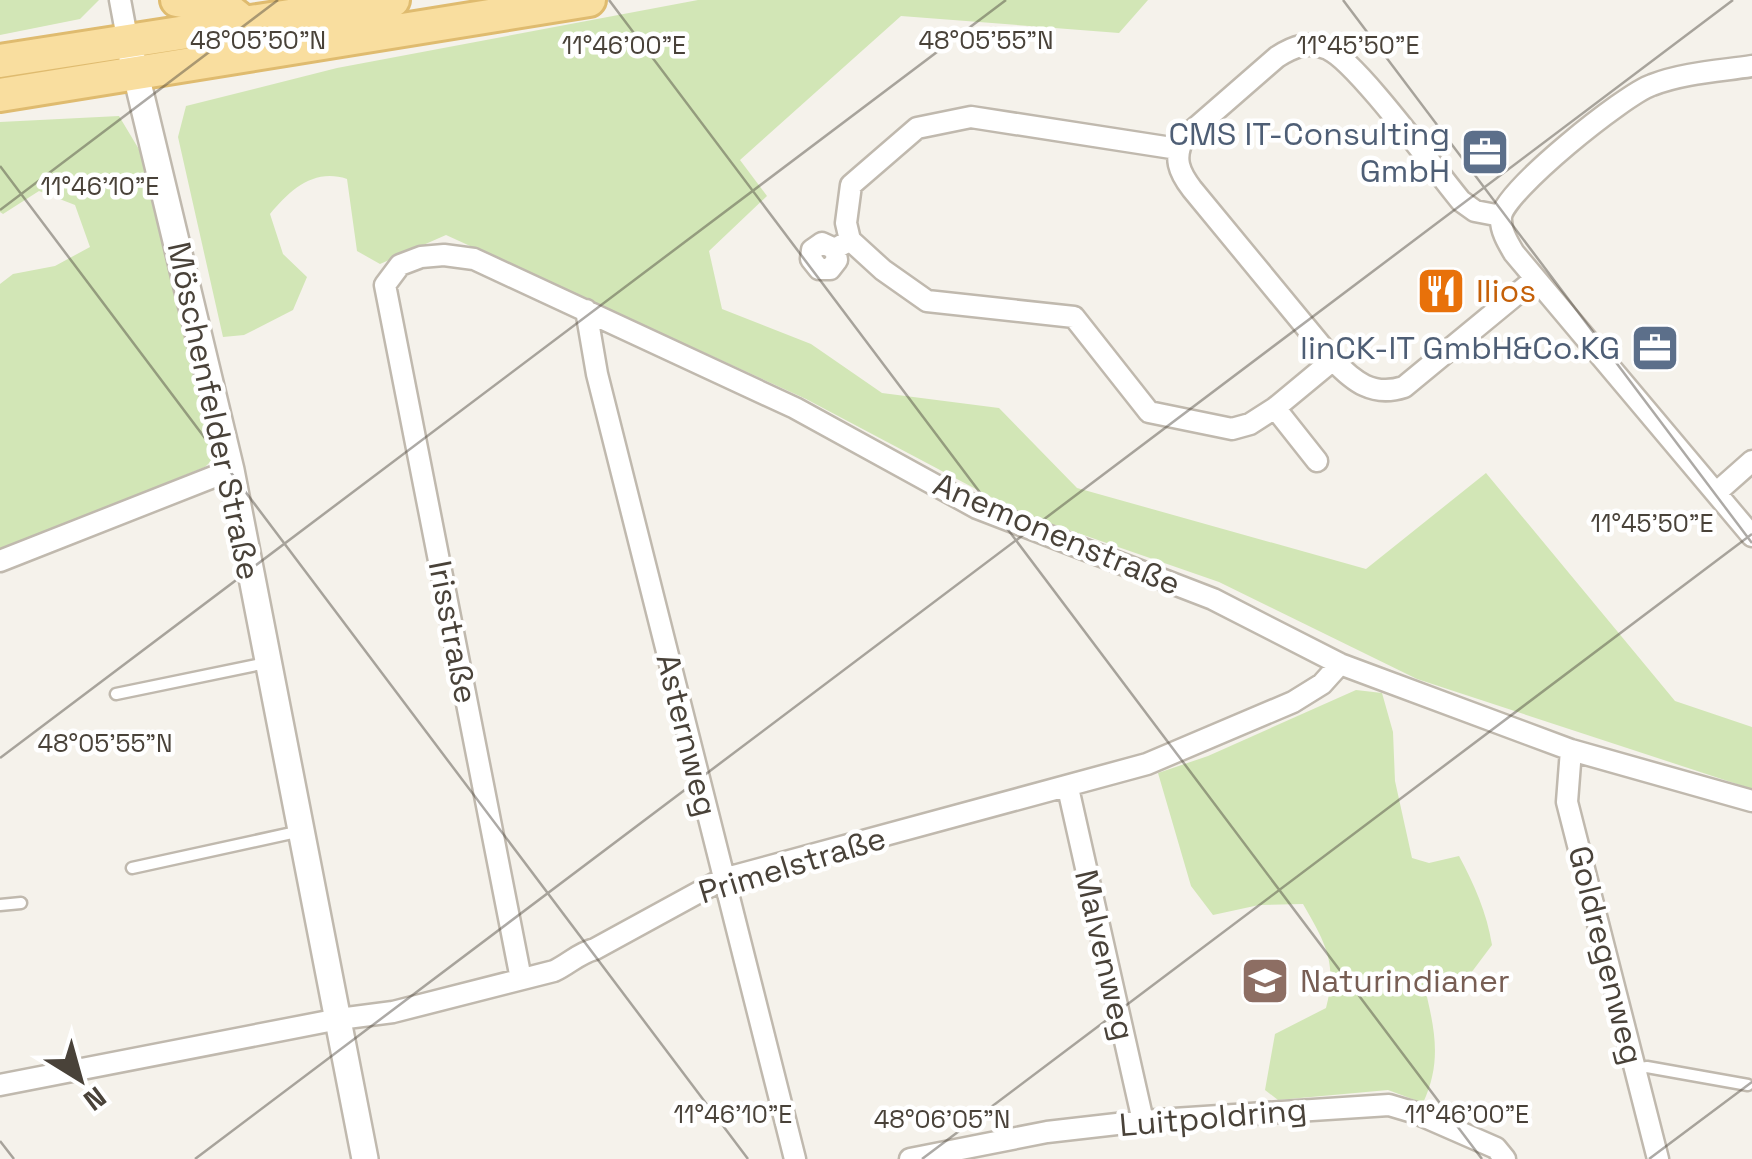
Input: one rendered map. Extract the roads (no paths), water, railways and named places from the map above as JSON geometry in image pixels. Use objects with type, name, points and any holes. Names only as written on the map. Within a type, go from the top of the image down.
[{"type":"main road","points":[[177,0],[227,9],[247,25]]},
{"type":"main road","points":[[0,62],[393,0]]},
{"type":"main road","points":[[0,95],[590,0]]},
{"type":"street","points":[[120,0],[128,43]]},
{"type":"street","name":"Möschenfelder Straße","points":[[128,43],[231,470],[365,1159]]},
{"type":"street","points":[[1501,216],[1475,211],[1462,201],[1355,73],[1331,50],[1310,44],[1293,46],[1277,57],[1184,138],[1178,150],[1181,174],[1352,381],[1366,387],[1388,392],[1404,387],[1535,279]]},
{"type":"street","points":[[1752,66],[1670,79],[1636,92],[1530,178],[1509,199],[1501,216],[1504,235],[1514,254],[1752,536]]},
{"type":"street","points":[[1178,150],[971,117],[917,128],[852,185],[843,244],[928,301],[1074,317],[1150,412],[1232,428],[1250,424],[1334,360]]},
{"type":"street","name":"Anemonenstraße","points":[[385,285],[400,265],[421,257],[474,259],[796,408],[977,508],[1212,599],[1340,664],[1571,750],[1752,801]]},
{"type":"street","name":"Irisstraße","points":[[385,285],[521,979]]},
{"type":"street","name":"Asternweg","points":[[586,310],[598,374],[796,1159]]},
{"type":"street","points":[[1275,408],[1317,460]]},
{"type":"street","points":[[1717,492],[1752,461]]},
{"type":"street","points":[[0,561],[231,470]]},
{"type":"street","name":"Primelstraße","points":[[0,1085],[393,1012],[521,979],[570,963],[582,952],[723,879],[1147,764],[1293,702],[1322,684],[1340,664]]},
{"type":"street","name":"Goldregenweg","points":[[1571,750],[1567,802],[1658,1159]]},
{"type":"street","name":"Malvenweg","points":[[1068,788],[1143,1121]]},
{"type":"street","name":"Luitpoldring","points":[[910,1159],[1048,1132],[1143,1121],[1389,1105],[1416,1112],[1496,1148],[1505,1159]]},
{"type":"lane","points":[[116,694],[268,663]]},
{"type":"lane","points":[[132,868],[302,830]]},
{"type":"lane","points":[[0,905],[21,903]]},
{"type":"lane","points":[[1635,1069],[1748,1084]]},
{"type":"place","name":"CMS IT-Consulting GmbH","points":[[1485,152]]},
{"type":"place","name":"Ilios","points":[[1441,291]]},
{"type":"place","name":"linCK-IT GmbH&Co.KG","points":[[1655,348]]},
{"type":"place","name":"Naturindianer","points":[[1265,981]]}]
